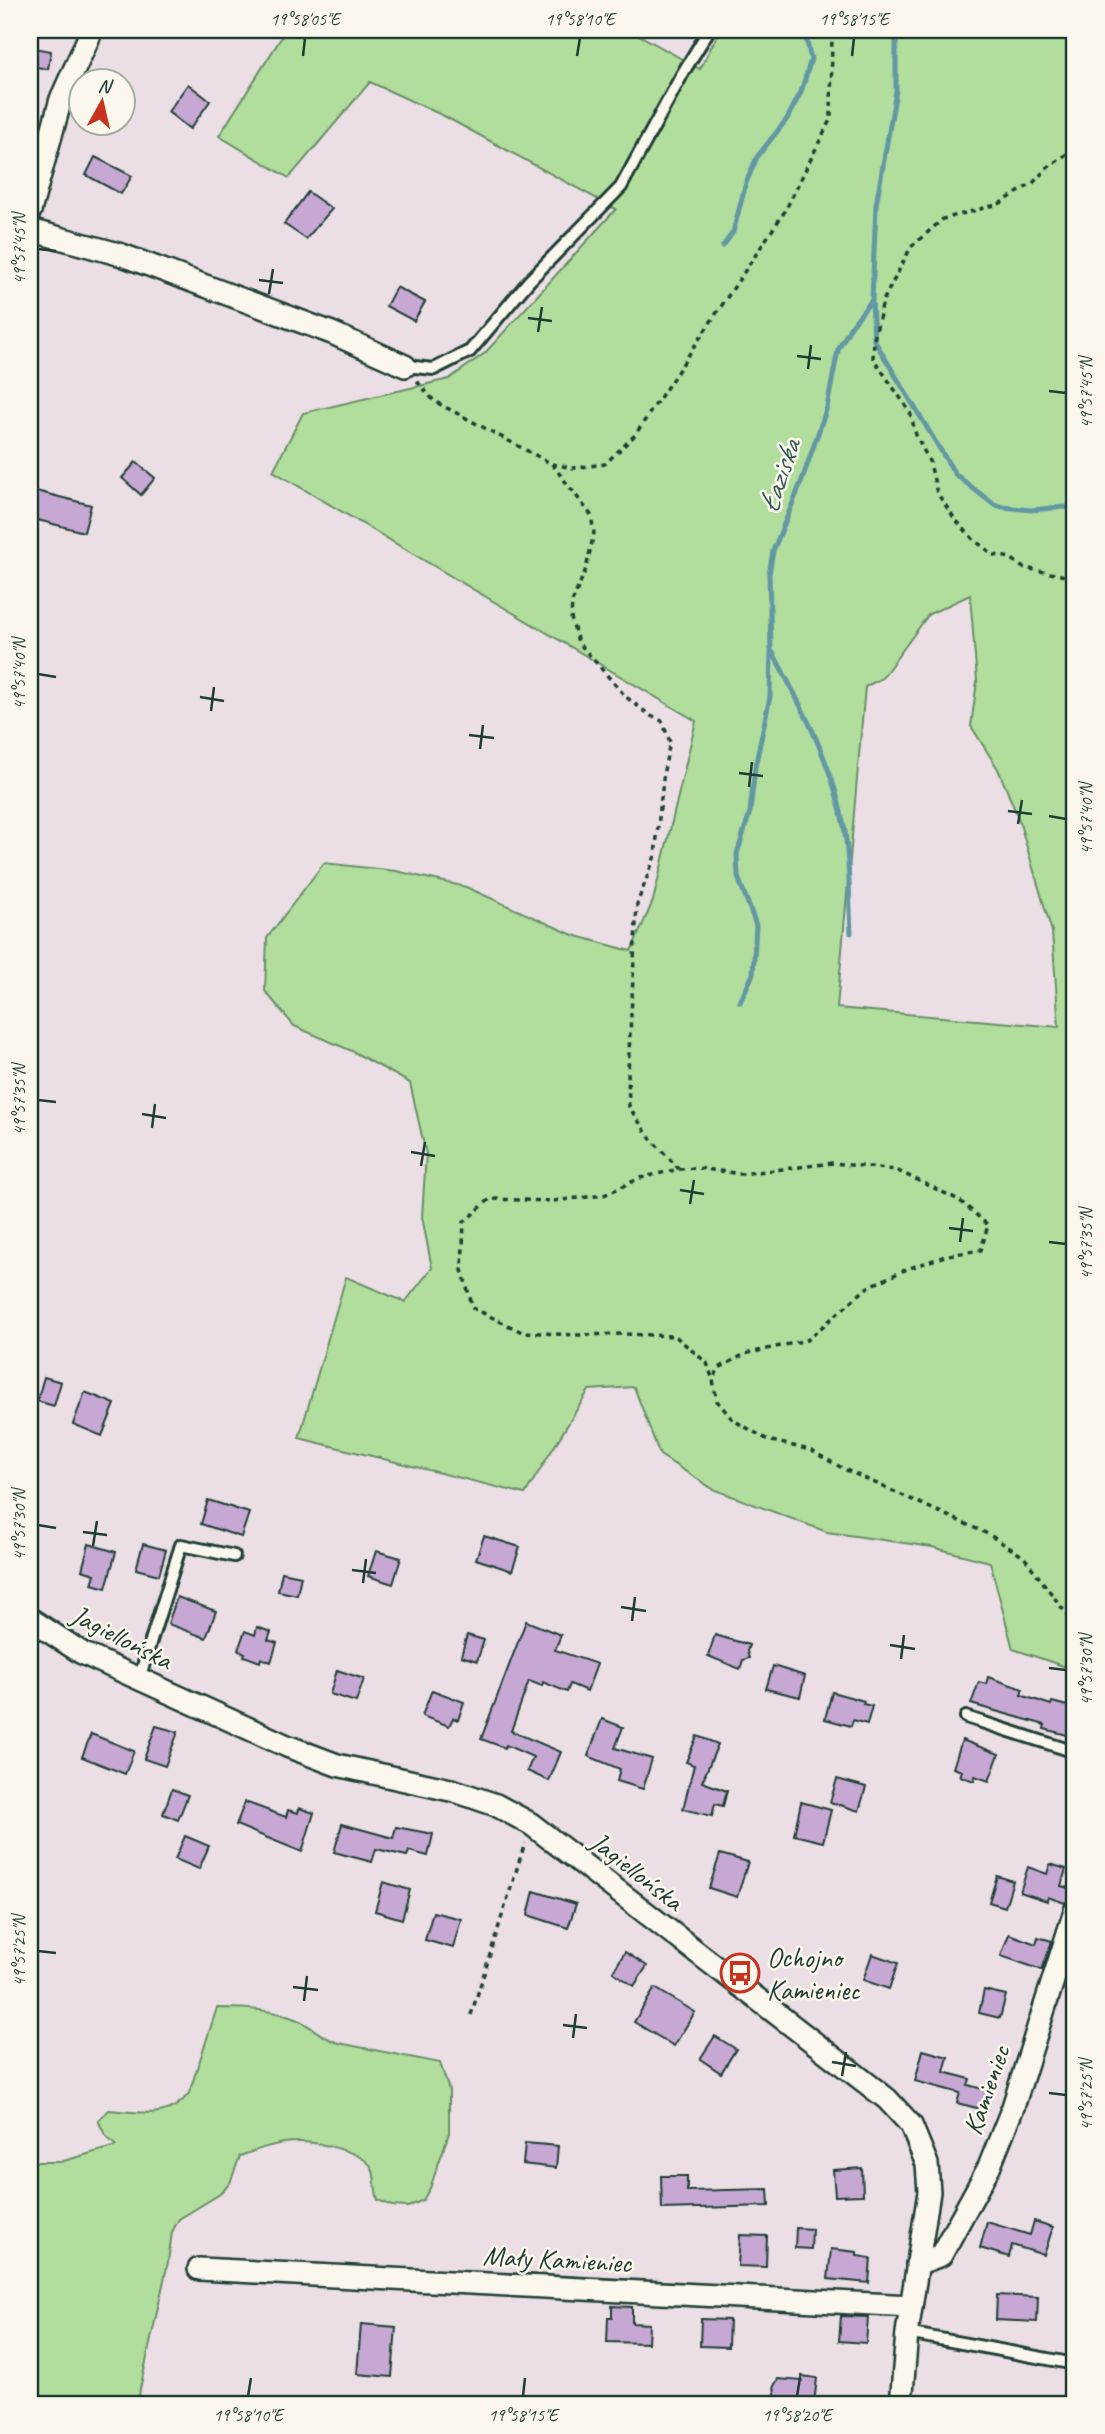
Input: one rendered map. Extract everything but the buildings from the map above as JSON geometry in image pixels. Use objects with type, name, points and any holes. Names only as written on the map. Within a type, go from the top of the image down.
[{"type":"street","points":[[30,211],[61,99],[92,30]]},
{"type":"street","points":[[30,230],[122,255],[332,333],[405,366]]},
{"type":"street","name":"Jagiellońska","points":[[30,1619],[82,1653],[287,1745],[337,1765],[455,1791],[496,1805],[531,1824],[887,2099],[911,2125],[927,2164],[929,2192],[906,2333],[901,2404]]},
{"type":"street","name":"Kamieniec","points":[[917,2264],[941,2255],[989,2167],[1013,2107],[1075,1911]]},
{"type":"street","name":"Mały Kamieniec","points":[[199,2269],[911,2306]]},
{"type":"lane","points":[[405,366],[434,369],[470,351],[529,281],[621,187],[709,30]]},
{"type":"lane","points":[[139,1679],[181,1545],[234,1556]]},
{"type":"lane","points":[[966,1717],[1075,1752]]},
{"type":"lane","points":[[906,2333],[1075,2364]]},
{"type":"path","points":[[405,366],[435,401],[552,464],[572,468],[605,464],[635,435],[785,211],[831,118],[832,30]]},
{"type":"path","points":[[1075,148],[1047,168],[1033,183],[999,204],[943,219],[911,247],[883,301],[874,340],[873,358],[910,412],[916,435],[930,463],[937,494],[954,519],[974,540],[994,555],[1012,558],[1022,567],[1075,578]]},
{"type":"path","points":[[552,464],[591,515],[594,533],[586,569],[572,602],[570,618],[578,642],[626,697],[662,721],[670,742],[664,770],[655,856],[637,904],[633,942],[629,1107],[650,1138],[679,1170]]},
{"type":"path","points":[[713,1380],[719,1368],[745,1354],[807,1340],[867,1287],[948,1255],[981,1250],[988,1225],[959,1200],[896,1170],[834,1163],[741,1174],[698,1168],[640,1178],[604,1195],[552,1201],[490,1199],[464,1222],[462,1270],[474,1308],[522,1332],[675,1336],[706,1363],[717,1401],[733,1420],[768,1440],[810,1450],[844,1469],[988,1534],[1024,1557],[1065,1612],[1075,1621]]},
{"type":"path","points":[[471,2015],[531,1824]]},
{"type":"green space","points":[[286,30],[630,30],[700,69],[720,30],[1075,30],[1075,1670],[1013,1649],[990,1562],[932,1547],[827,1532],[713,1489],[660,1455],[634,1387],[589,1390],[525,1494],[299,1438],[346,1277],[405,1302],[432,1268],[422,1217],[426,1154],[410,1083],[352,1051],[294,1026],[265,991],[267,938],[324,863],[396,871],[466,887],[573,935],[631,951],[653,901],[696,721],[273,471],[303,413],[449,379],[485,353],[616,209],[444,116],[370,82],[289,178],[219,136]],"holes":[[[970,595],[977,681],[971,726],[998,769],[1018,817],[1052,932],[1059,1027],[837,1008],[865,687],[882,678],[929,614]]]},
{"type":"green space","points":[[217,2008],[280,2014],[300,2021],[339,2043],[440,2063],[449,2090],[449,2133],[430,2188],[423,2200],[408,2207],[392,2206],[378,2200],[373,2170],[367,2162],[350,2152],[316,2143],[283,2143],[240,2156],[230,2183],[220,2194],[179,2219],[172,2232],[138,2404],[30,2404],[30,2162],[60,2162],[116,2146],[105,2135],[98,2120],[109,2110],[153,2113],[172,2108],[181,2102],[189,2093]]},
{"type":"waterway","points":[[723,246],[733,232],[746,183],[757,157],[787,119],[801,92],[811,59],[804,30]]},
{"type":"waterway","points":[[896,30],[896,91],[876,205],[872,300],[874,340],[955,474],[993,504],[1003,507],[1031,510],[1064,507],[1075,509]]},
{"type":"waterway","name":"Łaziska","points":[[740,1002],[753,974],[756,925],[738,877],[737,854],[750,812],[755,767],[770,697],[769,574],[773,551],[801,483],[827,407],[838,350],[851,326],[872,300]]},
{"type":"waterway","name":"Łaziska","points":[[773,653],[815,737],[839,803],[847,853],[851,933]]},
{"type":"place","name":"Ochojno Kamieniec","points":[[740,1973]]}]
